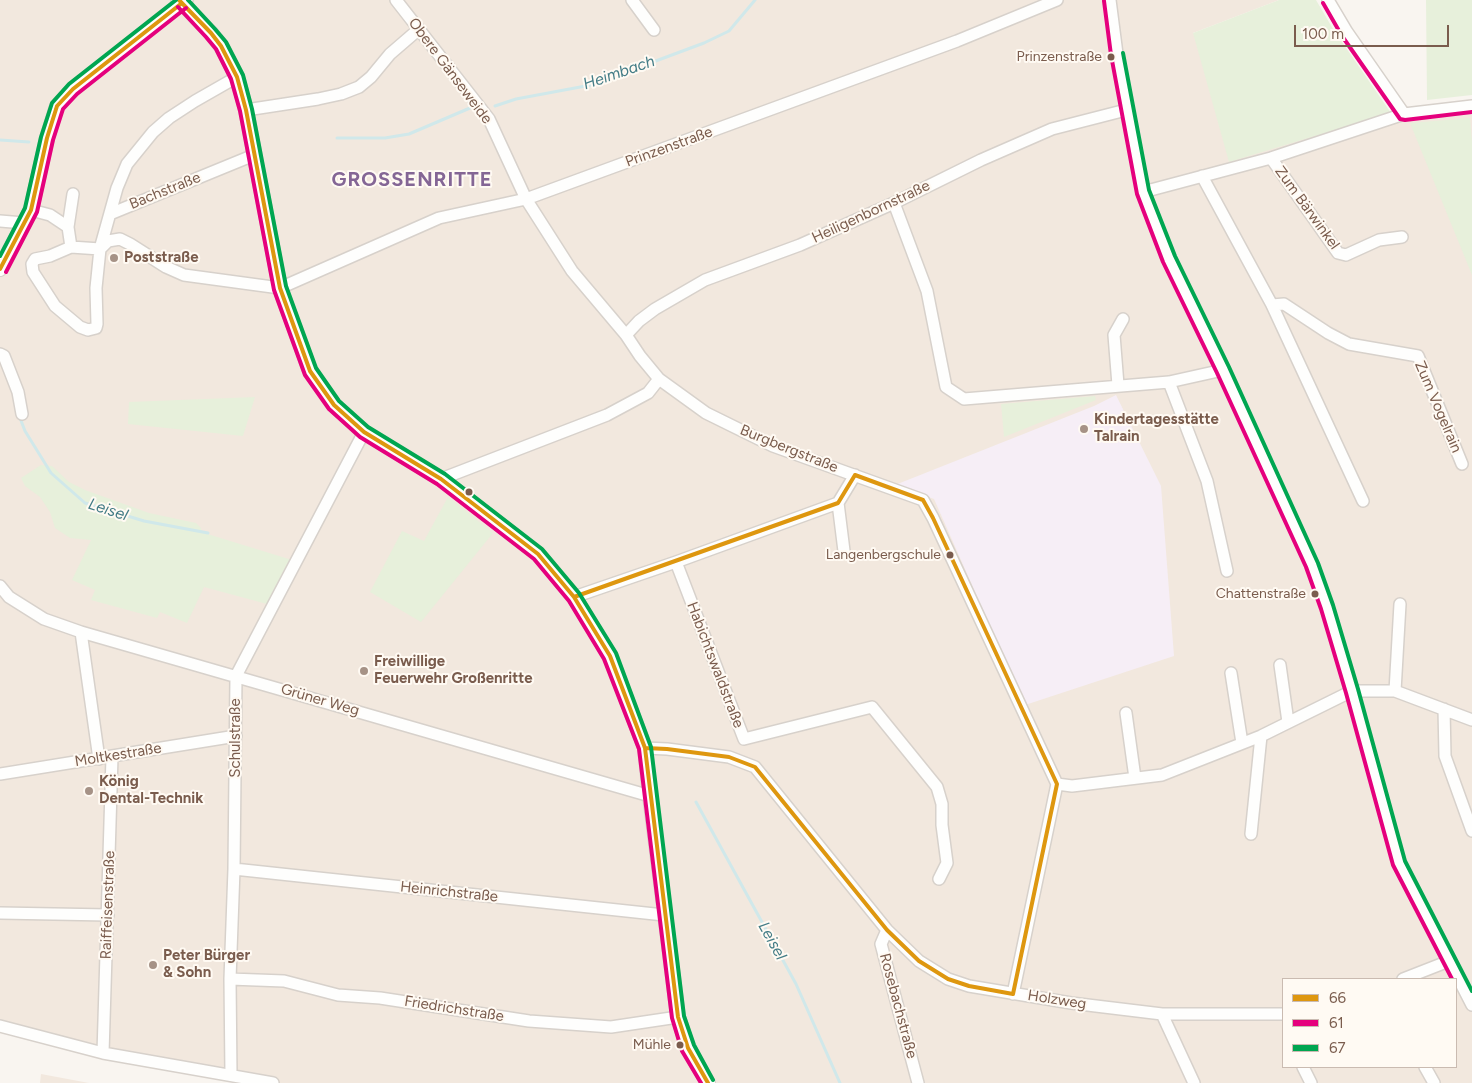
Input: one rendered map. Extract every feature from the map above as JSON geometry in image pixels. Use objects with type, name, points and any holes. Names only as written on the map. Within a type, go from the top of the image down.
[{"type":"street","name":"Obere Gänseweide","points":[[396,0],[489,119],[526,199]]},
{"type":"street","points":[[632,0],[654,30]]},
{"type":"street","name":"Prinzenstraße","points":[[280,288],[439,218],[526,199],[957,41],[1057,0]]},
{"type":"street","points":[[1110,0],[1114,39],[1126,110],[1143,192],[1169,259],[1223,370],[1312,565],[1327,607],[1352,691],[1399,863],[1472,1005]]},
{"type":"street","points":[[1328,0],[1347,32],[1404,114],[1472,106]]},
{"type":"street","points":[[0,269],[31,210],[57,106],[73,89],[182,1],[211,32],[221,46],[237,77],[246,110],[280,288],[310,371],[334,405],[364,432],[441,479],[538,554],[574,596],[610,656],[645,748],[678,1017],[688,1048],[708,1083]]},
{"type":"street","points":[[246,110],[318,99],[341,94],[359,87],[390,54],[419,28]]},
{"type":"street","points":[[110,214],[117,188],[127,164],[153,132],[195,101],[237,77]]},
{"type":"street","name":"Heiligenbornstraße","points":[[626,335],[638,321],[655,309],[705,280],[800,245],[894,203],[981,160],[1052,129],[1126,110]]},
{"type":"street","name":"Zum Bärwinkel","points":[[1143,192],[1271,158],[1404,114]]},
{"type":"street","name":"Bachstraße","points":[[100,249],[110,214],[254,156]]},
{"type":"street","name":"Zum Bärwinkel","points":[[1271,158],[1338,253],[1346,255],[1379,240],[1402,237]]},
{"type":"street","points":[[1202,176],[1272,305],[1363,501]]},
{"type":"street","points":[[71,247],[68,227],[73,194]]},
{"type":"street","name":"Burgbergstraße","points":[[526,199],[572,271],[660,379],[706,413],[773,446],[923,500],[1058,784]]},
{"type":"street","points":[[894,203],[927,291],[946,388],[964,399],[1169,382],[1223,370]]},
{"type":"street","points":[[31,210],[50,215],[68,227]]},
{"type":"street","points":[[0,221],[24,223]]},
{"type":"street","points":[[100,249],[71,247],[50,256],[35,259],[32,264],[33,272],[55,306],[80,327],[88,330],[96,328],[98,324],[96,288],[100,249],[108,241],[120,239],[166,267],[184,275],[280,288]]},
{"type":"street","name":"Zum Vogelrain","points":[[1272,305],[1284,304],[1348,344],[1418,356],[1462,464]]},
{"type":"street","points":[[1118,385],[1114,336],[1123,318]]},
{"type":"street","points":[[0,354],[4,356],[18,392],[22,414]]},
{"type":"street","points":[[441,479],[606,414],[648,393],[660,379]]},
{"type":"street","points":[[1169,382],[1206,481],[1227,571]]},
{"type":"street","name":"Schulstraße","points":[[231,1075],[230,979],[234,869],[236,676],[364,432]]},
{"type":"street","points":[[844,550],[838,504],[855,475]]},
{"type":"street","points":[[574,596],[838,504]]},
{"type":"street","name":"Habichtswaldstraße","points":[[676,562],[744,739],[872,707],[937,787],[942,804],[942,824],[947,863],[939,879]]},
{"type":"street","name":"Grüner Weg","points":[[0,586],[9,597],[44,619],[81,632],[650,796]]},
{"type":"street","points":[[1395,691],[1400,604]]},
{"type":"street","points":[[81,632],[99,759]]},
{"type":"street","points":[[1280,665],[1288,722]]},
{"type":"street","points":[[1231,673],[1242,743]]},
{"type":"street","points":[[1013,994],[1058,784],[1072,786],[1162,775],[1261,736],[1352,691],[1395,691],[1472,720]]},
{"type":"street","points":[[1444,709],[1445,756],[1472,831]]},
{"type":"street","points":[[1126,713],[1135,778]]},
{"type":"street","name":"Moltkestraße","points":[[0,774],[236,736]]},
{"type":"street","points":[[1251,834],[1261,736]]},
{"type":"street","points":[[729,757],[744,739]]},
{"type":"street","name":"Holzweg","points":[[645,748],[729,757],[755,767],[887,930],[919,961],[948,979],[969,986],[1071,1004],[1162,1014],[1227,1013],[1282,1018]]},
{"type":"street","name":"Raiffeisenstraße","points":[[103,1053],[112,757]]},
{"type":"street","name":"Heinrichstraße","points":[[234,869],[664,915]]},
{"type":"street","points":[[0,914],[108,915]]},
{"type":"street","name":"Rosebachstraße","points":[[887,930],[881,944],[918,1083]]},
{"type":"street","points":[[1406,978],[1449,961]]},
{"type":"street","name":"Friedrichstraße","points":[[230,979],[284,981],[338,994],[380,998],[529,1021],[611,1027],[678,1017]]},
{"type":"street","points":[[1162,1014],[1194,1083]]},
{"type":"street","points":[[0,1026],[103,1053],[272,1083]]},
{"type":"street","points":[[1304,1068],[1311,1083]]},
{"type":"street","points":[[1426,1068],[1434,1083]]},
{"type":"shaded area","points":[[0,0],[1279,0],[1193,33],[1391,113],[1472,111],[1472,1083],[273,1083],[0,1026]]},
{"type":"shaded area","name":"Langenbergschule","points":[[1116,395],[1161,486],[1174,656],[1025,705],[934,499],[895,485],[1094,406]]},
{"type":"shaded area","points":[[41,1074],[89,1083],[40,1083]]},
{"type":"green space","points":[[1279,0],[1316,0],[1333,29],[1391,113],[1229,162],[1193,33]]},
{"type":"green space","points":[[1426,0],[1472,0],[1472,95],[1427,100]]},
{"type":"green space","points":[[1470,118],[1472,141],[1472,275],[1410,123]]},
{"type":"green space","points":[[1095,396],[1096,400],[1004,437],[1001,404]]},
{"type":"green space","points":[[255,397],[243,436],[128,424],[129,402]]},
{"type":"green space","points":[[41,465],[52,466],[69,482],[85,490],[149,513],[196,523],[201,528],[201,532],[292,560],[267,604],[204,587],[187,623],[160,612],[157,618],[91,600],[95,590],[72,580],[91,540],[70,538],[55,528],[50,512],[40,497],[25,486],[21,478]]},
{"type":"green space","points":[[448,497],[493,533],[421,622],[370,592],[402,531],[424,541]]},
{"type":"waterway","name":"Heimbach","points":[[495,106],[516,99],[591,85],[632,65],[653,62],[704,43],[729,31],[755,0]]},
{"type":"waterway","name":"Heimbach","points":[[337,138],[385,138],[409,134],[470,108]]},
{"type":"waterway","name":"Heimbach","points":[[0,140],[29,142]]},
{"type":"waterway","name":"Leisel","points":[[20,418],[25,431],[51,473],[85,503],[144,521],[208,533]]},
{"type":"waterway","name":"Leisel","points":[[696,802],[796,984],[840,1083]]},
{"type":"transit line","name":"67","points":[[0,256],[25,208],[41,137],[52,103],[69,84],[176,0]]},
{"type":"transit line","name":"66","points":[[179,0],[221,46],[237,77],[246,110],[280,288],[310,371],[334,405],[364,432],[441,479],[538,554],[574,597],[610,656],[645,748],[678,1017],[688,1048],[708,1083]]},
{"type":"transit line","name":"67","points":[[188,0],[226,42],[243,75],[252,109],[286,286],[316,368],[339,401],[368,427],[445,474],[542,549],[579,593],[616,653],[651,747],[684,1016],[694,1045],[713,1080]]},
{"type":"transit line","name":"61","points":[[1104,1],[1111,55],[1137,194],[1163,262],[1217,373],[1306,567],[1321,609],[1346,693],[1393,865],[1451,978]]},
{"type":"transit line","name":"66","points":[[0,269],[31,210],[47,138],[57,106],[73,89],[182,3]]},
{"type":"transit line","name":"61","points":[[1323,3],[1342,36],[1400,119],[1472,112]]},
{"type":"transit line","name":"61","points":[[178,7],[216,49],[231,79],[240,111],[274,290],[305,375],[329,409],[360,437],[437,484],[534,559],[569,601],[604,659],[639,749],[672,1018],[682,1051],[701,1083]]},
{"type":"transit line","name":"61","points":[[6,272],[37,212],[53,140],[63,109],[77,94],[186,8]]},
{"type":"transit line","name":"67","points":[[1123,53],[1149,190],[1175,256],[1229,367],[1318,563],[1333,605],[1358,689],[1405,861],[1472,991]]},
{"type":"transit line","name":"66","points":[[855,475],[923,500],[1057,784],[1013,994]]},
{"type":"transit line","name":"66","points":[[574,597],[838,503],[855,475]]},
{"type":"transit line","name":"66","points":[[645,748],[729,757],[755,767],[887,930],[919,961],[948,979],[969,986],[1013,994]]},
{"type":"place","name":"Prinzenstraße","points":[[1111,57]]},
{"type":"place","name":"Poststraße","points":[[114,258]]},
{"type":"place","name":"Kindertagesstätte Talrain","points":[[1084,429]]},
{"type":"place","name":"Langenbergschule","points":[[950,555]]},
{"type":"place","name":"Chattenstraße","points":[[1315,594]]},
{"type":"place","name":"Freiwillige Feuerwehr Großenritte","points":[[364,671]]},
{"type":"place","name":"König Dental-Technik","points":[[89,791]]},
{"type":"place","name":"Peter Bürger & Sohn","points":[[153,965]]},
{"type":"place","name":"Mühle","points":[[680,1045]]},
{"type":"district","name":"GROSSENRITTE","points":[[412,180]]}]
